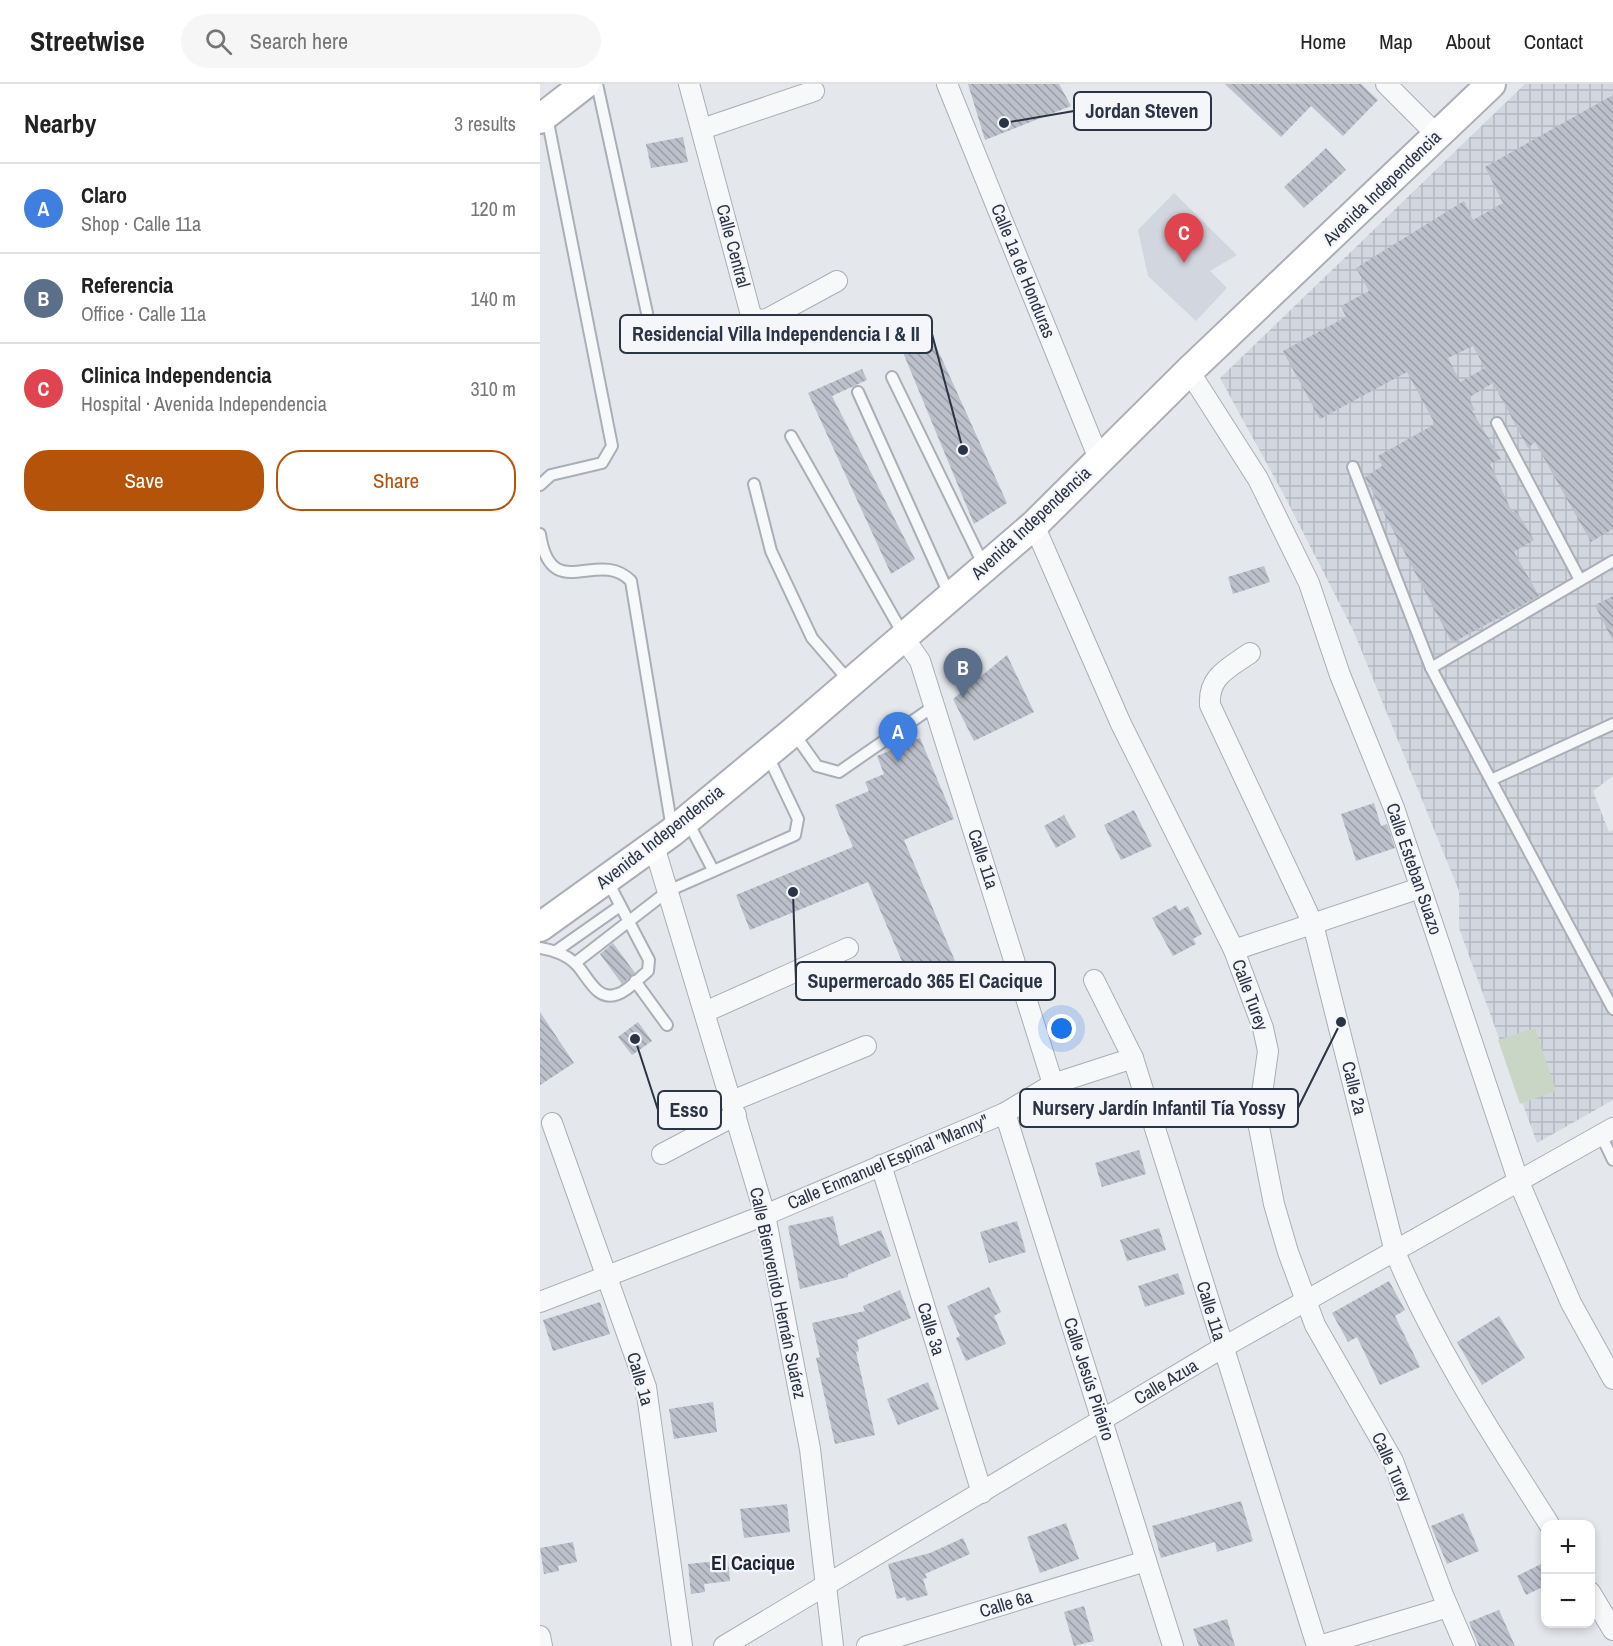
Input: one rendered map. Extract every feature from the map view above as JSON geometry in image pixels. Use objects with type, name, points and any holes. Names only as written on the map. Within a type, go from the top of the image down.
[{"type":"main road","points":[[543,117],[585,84]]},
{"type":"main road","name":"Avenida Independencia","points":[[540,927],[671,832],[793,732],[1034,525],[1189,371],[1491,84]]},
{"type":"street","name":"Calle Central","points":[[689,84],[751,315],[757,320],[767,319],[837,281]]},
{"type":"street","name":"Calle 1a de Honduras","points":[[947,84],[1099,459]]},
{"type":"street","points":[[1386,84],[1437,135]]},
{"type":"street","points":[[702,129],[814,91]]},
{"type":"street","name":"Calle Esteban Suazo","points":[[1189,371],[1258,479],[1300,563],[1340,675],[1394,808],[1518,1180],[1571,1303],[1613,1379]]},
{"type":"street","name":"Calle Turey","points":[[1034,525],[1121,724],[1234,950],[1263,1028],[1268,1051],[1258,1102],[1260,1145],[1288,1252],[1316,1325],[1393,1461],[1465,1646]]},
{"type":"street","name":"Calle 11a","points":[[904,638],[920,661],[1053,1083]]},
{"type":"street","name":"Calle 2a","points":[[1250,653],[1216,676],[1209,694],[1210,705],[1313,924],[1395,1252],[1411,1289],[1446,1353],[1547,1520]]},
{"type":"street","name":"Calle Bienvenido Hernán Suárez","points":[[671,832],[668,891],[765,1215],[810,1449],[833,1646]]},
{"type":"street","points":[[1234,950],[1420,888]]},
{"type":"street","points":[[705,1012],[848,948]]},
{"type":"street","name":"Calle 11a","points":[[1094,980],[1133,1058],[1222,1348],[1318,1646]]},
{"type":"street","points":[[662,1154],[734,1108],[866,1046]]},
{"type":"street","name":"Calle Enmanuel Espinal \"Manny\"","points":[[540,1302],[765,1215],[1005,1113],[1053,1083],[1133,1058]]},
{"type":"street","name":"Calle Jesús Piñeiro","points":[[1005,1113],[1173,1646]]},
{"type":"street","name":"Calle 1a","points":[[552,1123],[646,1387],[682,1646]]},
{"type":"street","name":"Calle Azua","points":[[724,1646],[827,1587],[1222,1348],[1607,1132]]},
{"type":"street","name":"Calle 3a","points":[[881,1165],[982,1493]]},
{"type":"street","name":"Calle 6a","points":[[867,1646],[1146,1561]]},
{"type":"street","points":[[1595,1600],[1613,1630]]},
{"type":"street","points":[[1318,1646],[1448,1607]]},
{"type":"street","points":[[540,1636],[542,1646]]},
{"type":"lane","points":[[597,84],[647,313]]},
{"type":"lane","points":[[540,485],[551,475],[602,463],[612,446],[543,117]]},
{"type":"lane","points":[[892,377],[968,538],[984,566]]},
{"type":"lane","points":[[858,392],[951,598]]},
{"type":"lane","points":[[1497,423],[1580,580]]},
{"type":"lane","points":[[791,436],[904,638]]},
{"type":"lane","points":[[1353,467],[1431,668],[1613,1010]]},
{"type":"lane","points":[[754,484],[771,551],[812,638],[851,682]]},
{"type":"lane","points":[[540,534],[545,558],[552,567],[563,572],[612,569],[624,573],[631,581],[635,592],[671,832],[713,870]]},
{"type":"lane","points":[[1431,668],[1613,561]]},
{"type":"lane","points":[[793,732],[817,766],[839,772],[934,706]]},
{"type":"lane","points":[[1492,779],[1613,724]]},
{"type":"lane","points":[[575,963],[668,891],[795,836],[798,819],[766,752]]},
{"type":"lane","points":[[540,948],[556,951],[575,963],[595,989],[606,996],[618,994],[648,970],[650,964],[607,880]]},
{"type":"lane","points":[[556,951],[620,906]]},
{"type":"lane","points":[[634,981],[667,1025]]},
{"type":"lane","points":[[1607,1132],[1613,1160]]},
{"type":"shaded area","points":[[1525,84],[1613,84],[1613,776],[1593,791],[1609,832],[1613,830],[1613,1100],[1537,1143],[1459,928],[1459,891],[1354,632],[1284,495],[1220,378]]},
{"type":"shaded area","points":[[1174,193],[1237,255],[1210,271],[1227,288],[1196,321],[1148,276],[1138,230]]},
{"type":"green space","points":[[1535,1028],[1556,1091],[1520,1104],[1498,1040]]},
{"type":"building","points":[[968,84],[1059,84],[1071,106],[985,140]]},
{"type":"building","points":[[1225,84],[1361,84],[1378,100],[1343,136],[1311,106],[1281,137]]},
{"type":"building","points":[[1613,95],[1613,529],[1591,542],[1535,442],[1528,448],[1493,383],[1468,398],[1475,410],[1472,411],[1501,459],[1490,464],[1512,512],[1516,510],[1534,540],[1514,552],[1539,596],[1452,643],[1365,477],[1382,466],[1378,456],[1435,424],[1407,372],[1320,419],[1283,351],[1346,317],[1341,306],[1369,291],[1356,268],[1464,201],[1473,220],[1503,203],[1485,167]],"holes":[[[1473,346],[1485,368],[1460,382],[1448,358]]]},
{"type":"building","points":[[683,137],[688,162],[651,168],[646,144]]},
{"type":"building","points":[[1326,148],[1346,170],[1304,208],[1284,187]]},
{"type":"building","points":[[932,337],[1007,503],[974,524],[902,350]]},
{"type":"building","points":[[862,369],[867,380],[832,396],[915,559],[891,574],[808,393]]},
{"type":"building","points":[[1264,566],[1270,582],[1233,594],[1228,577]]},
{"type":"building","points":[[1613,596],[1613,641],[1595,605]]},
{"type":"building","points":[[1007,655],[1034,712],[974,741],[953,699]]},
{"type":"building","points":[[920,738],[954,819],[904,840],[955,961],[910,980],[868,882],[750,930],[736,895],[853,847],[835,805],[869,791],[865,782],[884,774],[877,756]]},
{"type":"building","points":[[1374,803],[1381,826],[1387,824],[1395,848],[1356,861],[1341,814]]},
{"type":"building","points":[[1134,810],[1152,846],[1121,860],[1104,825]]},
{"type":"building","points":[[1064,815],[1076,837],[1056,848],[1044,826]]},
{"type":"building","points":[[1176,905],[1179,911],[1188,906],[1202,934],[1193,939],[1196,944],[1173,956],[1152,918]]},
{"type":"building","points":[[613,943],[635,973],[622,984],[600,954]]},
{"type":"building","points":[[540,1012],[574,1063],[540,1085]]},
{"type":"building","points":[[638,1022],[652,1041],[632,1055],[618,1037]]},
{"type":"building","points":[[1139,1150],[1146,1174],[1102,1187],[1095,1163]]},
{"type":"building","points":[[833,1216],[840,1246],[881,1230],[891,1256],[848,1274],[848,1277],[800,1289],[788,1226]]},
{"type":"building","points":[[1017,1221],[1026,1252],[989,1263],[980,1232]]},
{"type":"building","points":[[1159,1228],[1166,1250],[1127,1261],[1120,1240]]},
{"type":"building","points":[[1178,1273],[1185,1294],[1145,1307],[1138,1286]]},
{"type":"building","points":[[1389,1281],[1405,1310],[1395,1316],[1420,1367],[1380,1385],[1357,1337],[1348,1342],[1332,1313]]},
{"type":"building","points":[[989,1287],[1001,1312],[994,1316],[1006,1344],[966,1361],[956,1338],[960,1336],[947,1306]]},
{"type":"building","points":[[900,1290],[911,1318],[857,1340],[859,1351],[856,1352],[875,1435],[835,1444],[816,1358],[820,1357],[812,1323],[865,1311],[863,1306]]},
{"type":"building","points":[[600,1302],[610,1334],[553,1351],[543,1320]]},
{"type":"building","points":[[1499,1316],[1525,1358],[1482,1385],[1457,1342]]},
{"type":"building","points":[[928,1382],[939,1409],[898,1425],[887,1399]]},
{"type":"building","points":[[713,1402],[717,1432],[674,1439],[669,1409]]},
{"type":"building","points":[[1241,1501],[1253,1541],[1217,1552],[1215,1542],[1161,1558],[1152,1526]]},
{"type":"building","points":[[787,1504],[790,1532],[744,1538],[740,1509]]},
{"type":"building","points":[[1463,1513],[1479,1551],[1447,1564],[1431,1526]]},
{"type":"building","points":[[1066,1523],[1079,1559],[1040,1573],[1027,1537]]},
{"type":"building","points":[[963,1538],[970,1554],[925,1574],[927,1578],[923,1579],[928,1595],[907,1601],[905,1597],[897,1599],[888,1564],[930,1553]]},
{"type":"building","points":[[573,1542],[577,1562],[558,1566],[559,1571],[544,1574],[540,1548]]},
{"type":"building","points":[[728,1560],[730,1581],[704,1584],[705,1592],[691,1594],[688,1564]]},
{"type":"building","points":[[1541,1564],[1541,1588],[1526,1595],[1517,1576]]},
{"type":"building","points":[[1084,1606],[1094,1641],[1074,1646],[1064,1612]]},
{"type":"building","points":[[1499,1610],[1515,1646],[1479,1646],[1469,1622]]},
{"type":"building","points":[[1227,1619],[1235,1646],[1199,1646],[1193,1629]]},
{"type":"place","name":"Jordan Steven","points":[[1004,123]]},
{"type":"place","name":"Clinica Independencia","points":[[1184,263]]},
{"type":"place","name":"Residencial Villa Independencia I & II","points":[[963,450]]},
{"type":"place","name":"Referencia","points":[[963,698]]},
{"type":"place","name":"Claro","points":[[898,762]]},
{"type":"place","name":"Supermercado 365 El Cacique","points":[[793,892]]},
{"type":"place","name":"Nursery Jardín Infantil Tía Yossy","points":[[1341,1022]]},
{"type":"place","name":"Esso","points":[[635,1039]]},
{"type":"district","name":"El Cacique","points":[[753,1563]]}]
